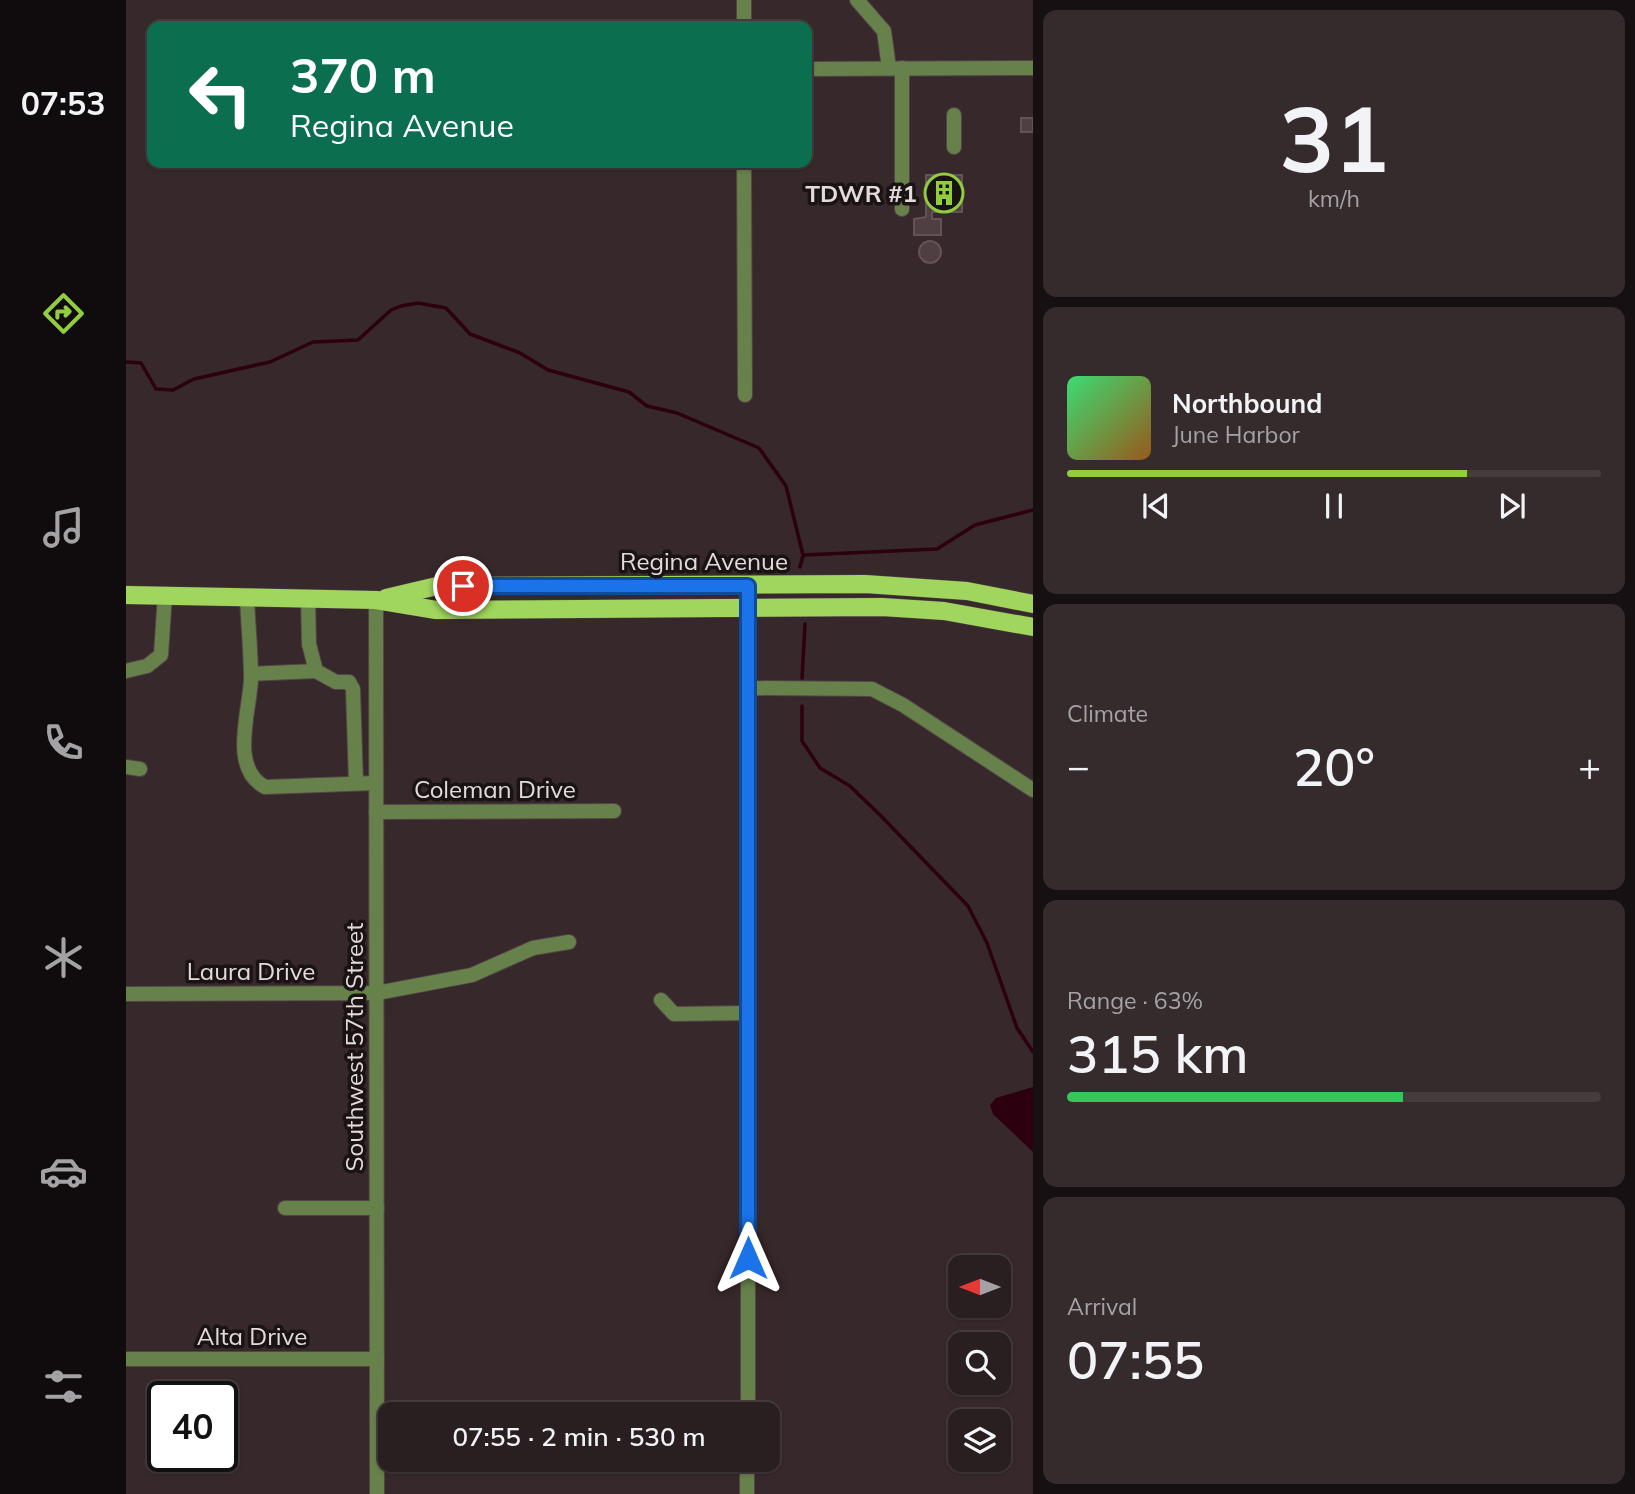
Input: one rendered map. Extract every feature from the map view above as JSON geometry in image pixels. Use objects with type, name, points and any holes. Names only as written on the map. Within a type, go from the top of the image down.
[{"type":"main road","name":"Regina Avenue","points":[[376,600],[437,586],[748,586],[909,587],[967,592],[1033,604]]},
{"type":"main road","name":"Regina Avenue","points":[[126,595],[376,600],[436,610],[749,608],[944,611],[1033,627]]},
{"type":"street","points":[[744,0],[744,21]]},
{"type":"street","points":[[858,0],[884,31],[896,68],[902,209]]},
{"type":"street","points":[[812,69],[1033,68]]},
{"type":"street","points":[[954,114],[954,147]]},
{"type":"street","points":[[744,168],[745,395]]},
{"type":"street","points":[[747,1402],[748,586]]},
{"type":"street","points":[[126,671],[147,666],[161,655],[165,594]]},
{"type":"street","points":[[247,597],[251,674],[245,744],[251,775],[265,787],[376,783]]},
{"type":"street","points":[[308,598],[309,643],[316,671]]},
{"type":"street","name":"Southwest 57th Street","points":[[376,600],[377,1494]]},
{"type":"street","points":[[251,674],[316,671],[336,682],[349,682],[354,701],[356,783]]},
{"type":"street","points":[[748,688],[872,689],[903,705],[1033,790]]},
{"type":"street","points":[[354,701],[376,700]]},
{"type":"street","points":[[355,737],[376,736]]},
{"type":"street","name":"Coleman Drive","points":[[376,812],[614,811]]},
{"type":"street","name":"Laura Drive","points":[[126,994],[377,993],[472,975],[533,948],[569,942]]},
{"type":"street","points":[[661,1000],[674,1014],[748,1013]]},
{"type":"street","points":[[285,1208],[377,1208]]},
{"type":"street","name":"Alta Drive","points":[[126,1359],[377,1359]]},
{"type":"street","points":[[747,1472],[747,1494]]},
{"type":"shaded area","points":[[1033,1087],[1033,1152],[993,1114],[990,1105],[996,1098]]},
{"type":"building","points":[[1021,118],[1033,118],[1033,132],[1021,132]]},
{"type":"building","name":"TDWR #1","points":[[926,175],[962,175],[962,212],[932,212],[932,219],[941,219],[941,235],[914,235],[914,219],[926,217]]},
{"type":"building","points":[[930,241],[940,248],[941,252],[934,262],[930,263],[920,256],[919,252],[926,242]]},
{"type":"waterway","points":[[126,362],[141,363],[156,389],[173,390],[194,379],[270,362],[313,342],[358,340],[391,310],[418,303],[446,308],[470,334],[520,353],[548,370],[629,392],[647,406],[677,413],[759,448],[786,486],[803,555],[937,549],[975,525],[1033,510]]},
{"type":"waterway","points":[[800,567],[803,556]]},
{"type":"waterway","points":[[802,678],[805,624]]},
{"type":"waterway","points":[[802,706],[802,741],[820,768],[850,786],[968,906],[987,943],[1017,1028],[1033,1052]]},
{"type":"place","name":"TDWR #1","points":[[944,193]]},
{"type":"route","points":[[463,586],[748,586],[748,1258]]}]
